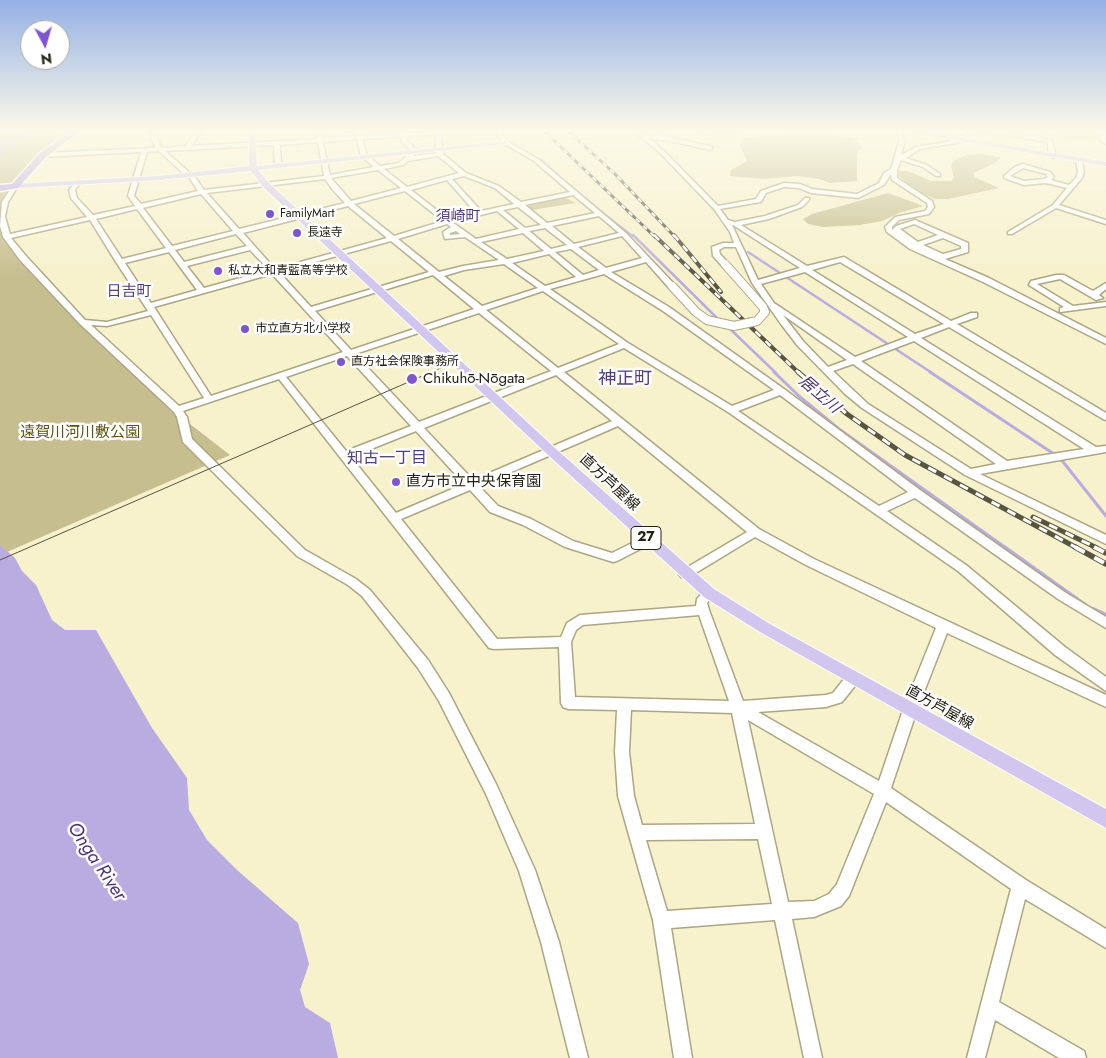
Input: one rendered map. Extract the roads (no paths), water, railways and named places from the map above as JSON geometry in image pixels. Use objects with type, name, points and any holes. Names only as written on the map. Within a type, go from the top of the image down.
[{"type":"highway","points":[[7,187],[17,178]]},
{"type":"main road","points":[[7,187],[146,178]]},
{"type":"main road","name":"直方芦屋線","points":[[261,178],[339,254],[551,451],[685,574],[709,593],[765,628],[1106,819]]},
{"type":"street","points":[[192,178],[202,192],[348,354],[494,509],[527,522],[569,544],[602,556],[613,558],[648,540]]},
{"type":"street","points":[[7,237],[202,192],[317,178]]},
{"type":"street","points":[[328,178],[335,189],[350,204],[755,532],[810,562],[1106,701]]},
{"type":"street","points":[[391,178],[465,235],[625,345],[731,410],[962,568],[1060,651],[1106,685]]},
{"type":"street","points":[[120,262],[447,178]]},
{"type":"street","points":[[448,178],[478,212]]},
{"type":"street","points":[[475,178],[497,187],[603,270],[666,309],[781,391],[916,493],[1062,596],[1106,623]]},
{"type":"street","points":[[557,178],[624,234],[696,312],[708,320],[734,326],[757,321],[764,312],[763,306],[716,254],[715,249],[723,245],[739,245]]},
{"type":"street","points":[[687,178],[731,223],[806,268],[1094,451]]},
{"type":"street","points":[[716,208],[759,201],[763,192],[784,185],[800,186],[811,191],[858,196],[882,184],[884,178]]},
{"type":"street","points":[[894,178],[930,202],[931,207],[927,213],[897,218],[888,227],[888,231],[894,236],[1106,341]]},
{"type":"street","points":[[1010,178],[1028,184],[1046,181],[1072,188]]},
{"type":"street","points":[[1046,181],[1049,178]]},
{"type":"street","points":[[1010,233],[1055,206],[1078,178]]},
{"type":"street","points":[[138,179],[131,192],[138,207],[202,291]]},
{"type":"street","points":[[77,183],[72,190],[74,198],[92,218],[209,399]]},
{"type":"street","points":[[7,187],[2,209],[4,229],[7,237],[23,258],[83,322],[177,410],[182,417],[187,440],[301,553],[352,582],[366,593],[423,664],[444,697],[491,789],[527,870],[550,942],[579,1058]]},
{"type":"street","points":[[83,322],[107,324],[202,291],[394,238],[448,222],[452,218],[573,193]]},
{"type":"street","points":[[731,223],[745,216],[800,206],[807,199]]},
{"type":"street","points":[[731,205],[745,216]]},
{"type":"street","points":[[1055,206],[1106,222]]},
{"type":"street","points":[[498,209],[581,277]]},
{"type":"street","points":[[475,241],[599,214]]},
{"type":"street","points":[[916,222],[965,245],[965,250],[943,257],[928,252],[903,237],[896,230],[898,226],[916,222]]},
{"type":"street","points":[[731,223],[756,283],[771,304],[800,343],[826,371],[865,406],[969,473],[1106,540]]},
{"type":"street","points":[[456,228],[446,232],[447,238],[465,235]]},
{"type":"street","points":[[921,231],[930,229]]},
{"type":"street","points":[[310,310],[436,273],[504,262],[624,234]]},
{"type":"street","points":[[903,237],[912,234]]},
{"type":"street","points":[[917,245],[944,236]]},
{"type":"street","points":[[948,245],[957,242]]},
{"type":"street","points":[[182,266],[252,247]]},
{"type":"street","points":[[928,252],[939,248]]},
{"type":"street","points":[[756,283],[841,258],[1106,417]]},
{"type":"street","points":[[177,410],[542,288],[647,259]]},
{"type":"street","points":[[1070,308],[1033,285],[1034,283],[1056,276],[1106,303]]},
{"type":"street","points":[[1094,295],[1106,286]]},
{"type":"street","points":[[1052,314],[1070,308],[1106,303]]},
{"type":"street","points":[[771,304],[783,310],[1005,465]]},
{"type":"street","points":[[826,371],[974,315]]},
{"type":"street","points":[[345,455],[625,345]]},
{"type":"street","points":[[281,376],[494,644],[565,642]]},
{"type":"street","points":[[731,410],[781,391]]},
{"type":"street","points":[[394,518],[618,422]]},
{"type":"street","points":[[969,473],[1005,465],[1106,449]]},
{"type":"street","points":[[879,510],[916,493]]},
{"type":"street","points":[[685,574],[755,532]]},
{"type":"street","points":[[709,593],[701,602],[738,707],[765,831],[780,912],[813,1058]]},
{"type":"street","points":[[703,610],[580,620],[571,627],[565,642],[568,703],[624,706],[738,707],[833,700],[837,698],[853,678]]},
{"type":"street","points":[[661,920],[814,909],[835,900],[842,890],[883,791],[910,710],[943,626]]},
{"type":"street","points":[[624,706],[622,761],[626,796],[661,920],[683,1058]]},
{"type":"street","points":[[738,707],[883,791],[1020,886],[1106,939]]},
{"type":"street","points":[[636,832],[765,831]]},
{"type":"street","points":[[976,1058],[1020,886]]},
{"type":"street","points":[[989,1006],[1077,1058]]},
{"type":"water","name":"Onga River","points":[[0,545],[15,558],[22,571],[36,585],[52,620],[65,630],[96,630],[152,728],[187,778],[189,810],[207,840],[237,870],[298,923],[309,964],[300,990],[305,1007],[330,1023],[338,1058],[0,1058]]},
{"type":"waterway","name":"居立川","points":[[561,178],[565,182]]},
{"type":"waterway","name":"居立川","points":[[585,199],[634,237]]},
{"type":"waterway","name":"居立川","points":[[633,235],[719,320]]},
{"type":"waterway","points":[[748,252],[932,373]]},
{"type":"waterway","name":"居立川","points":[[728,327],[776,373]]},
{"type":"waterway","name":"居立川","points":[[774,372],[800,397],[839,429],[1006,548]]},
{"type":"waterway","points":[[930,372],[1060,458],[1106,516]]},
{"type":"waterway","name":"居立川","points":[[1004,547],[1085,605]]},
{"type":"waterway","name":"居立川","points":[[1093,609],[1106,615]]},
{"type":"tram line","points":[[0,560],[443,367]]},
{"type":"railway","points":[[594,178],[655,237]]},
{"type":"railway","points":[[619,178],[675,237]]},
{"type":"railway","points":[[654,235],[799,373]]},
{"type":"railway","points":[[674,235],[721,292]]},
{"type":"railway","points":[[798,372],[847,414],[905,455],[1077,548]]},
{"type":"railway","points":[[1033,517],[1097,548]]},
{"type":"railway","points":[[1075,547],[1106,564]]},
{"type":"railway","points":[[1094,547],[1106,553]]},
{"type":"place","name":"FamilyMart","points":[[270,214]]},
{"type":"place","name":"長遠寺","points":[[297,233]]},
{"type":"place","name":"私立大和青藍高等学校","points":[[218,271]]},
{"type":"place","name":"市立直方北小学校","points":[[245,329]]},
{"type":"place","name":"直方社会保険事務所","points":[[341,362]]},
{"type":"place","name":"Chikuhō-Nōgata","points":[[412,379]]},
{"type":"place","name":"直方市立中央保育園","points":[[396,482]]},
{"type":"district","name":"須崎町","points":[[458,217]]},
{"type":"district","name":"日吉町","points":[[129,292]]},
{"type":"district","name":"神正町","points":[[625,380]]},
{"type":"district","name":"知古一丁目","points":[[387,459]]},
{"type":"park label","name":"遠賀川河川敷公園","points":[[80,433]]}]
